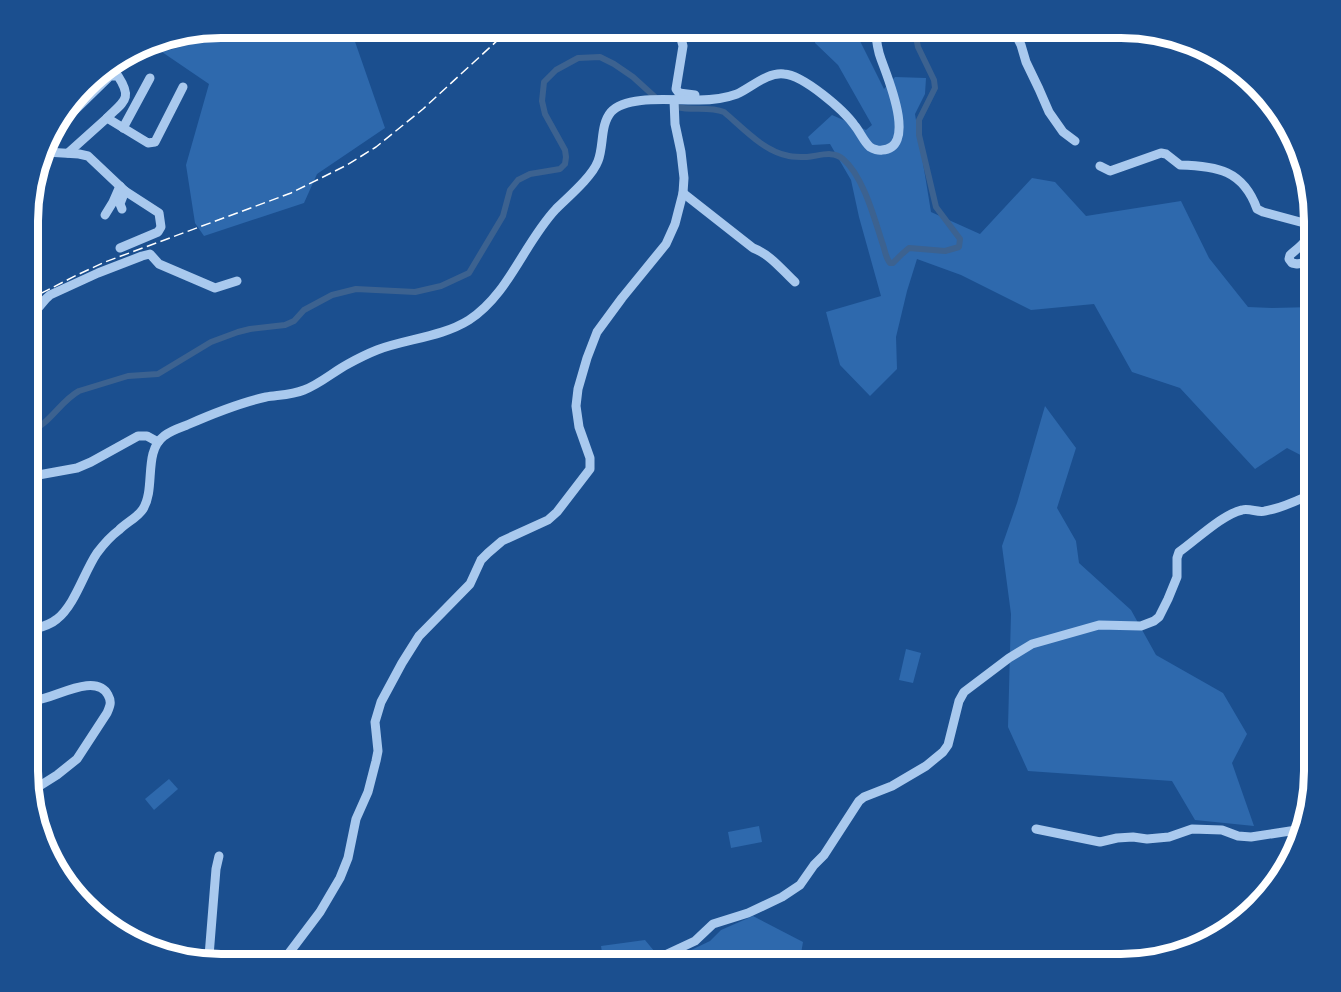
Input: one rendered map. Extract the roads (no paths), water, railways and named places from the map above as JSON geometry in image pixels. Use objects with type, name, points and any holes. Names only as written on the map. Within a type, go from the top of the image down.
[{"type":"street","points":[[681,38],[683,46],[676,89],[680,93],[697,96],[701,100]]},
{"type":"street","points":[[38,628],[60,618],[97,554],[116,532],[142,510],[148,496],[152,458],[158,442],[164,435],[195,421],[250,402],[301,391],[378,350],[453,328],[469,320],[490,302],[540,228],[590,174],[598,161],[605,124],[612,111],[632,101],[723,98],[736,94],[772,75],[783,74],[797,77],[812,86],[853,123],[870,146],[879,151],[886,150],[895,144],[899,119],[889,80],[880,58],[876,38]]},
{"type":"street","points":[[1018,38],[1049,112],[1063,132],[1075,141]]},
{"type":"street","points":[[50,153],[68,153],[78,149],[123,101],[127,94],[125,87],[118,76],[110,76],[75,110]]},
{"type":"street","points":[[123,128],[150,78]]},
{"type":"street","points":[[107,118],[148,143],[155,142],[183,87]]},
{"type":"street","points":[[288,954],[320,912],[340,878],[348,858],[357,819],[368,792],[378,751],[375,722],[381,702],[402,663],[420,636],[470,584],[481,560],[502,541],[548,520],[557,512],[590,469],[590,458],[579,427],[576,406],[578,389],[597,332],[666,244],[675,224],[683,193],[684,178],[675,124],[674,100]]},
{"type":"street","points":[[78,149],[122,188],[159,213],[161,226],[158,232],[120,248]]},
{"type":"street","points":[[1100,166],[1110,171],[1161,153],[1166,154],[1180,165],[1220,169],[1248,189],[1257,209],[1303,223]]},
{"type":"street","points":[[122,188],[120,204],[122,209]]},
{"type":"street","points":[[105,215],[122,188]]},
{"type":"street","points":[[683,193],[753,248],[774,261],[795,282]]},
{"type":"street","points":[[1303,242],[1289,259],[1292,263],[1303,263]]},
{"type":"street","points":[[38,309],[50,295],[150,254],[159,264],[215,288],[237,281]]},
{"type":"street","points":[[38,475],[77,468],[138,436],[147,436],[158,442]]},
{"type":"street","points":[[667,954],[695,941],[713,924],[748,913],[782,897],[800,885],[824,855],[859,801],[892,786],[926,766],[943,752],[948,745],[959,701],[964,692],[1009,658],[1032,644],[1089,628],[1105,625],[1141,626],[1154,621],[1159,617],[1177,577],[1179,552],[1233,513],[1248,510],[1263,512],[1286,506],[1303,498]]},
{"type":"street","points":[[38,700],[93,685],[104,690],[110,701],[107,713],[77,759],[38,787]]},
{"type":"street","points":[[1036,829],[1100,842],[1117,838],[1169,837],[1192,829],[1222,830],[1238,836],[1251,837],[1294,830]]},
{"type":"street","points":[[209,954],[219,856]]},
{"type":"waterway","points":[[677,107],[724,112],[754,138],[771,149],[789,156],[807,157],[830,154],[839,156],[850,166],[862,186],[890,263],[893,263],[909,248],[945,251],[959,247],[960,239],[936,207],[919,135],[919,120],[935,88],[934,80],[918,47],[916,38]]},
{"type":"waterway","points":[[38,427],[79,391],[128,376],[158,374],[211,342],[238,332],[285,325],[294,321],[304,310],[332,295],[356,289],[415,292],[441,286],[469,273],[503,216],[510,190],[518,180],[530,174],[560,169],[565,164],[565,150],[545,114],[542,101],[544,82],[556,70],[578,58],[600,57],[614,64],[655,97]]},
{"type":"railway","points":[[38,295],[105,262],[291,193],[347,165],[376,147],[423,109],[500,38]]}]
